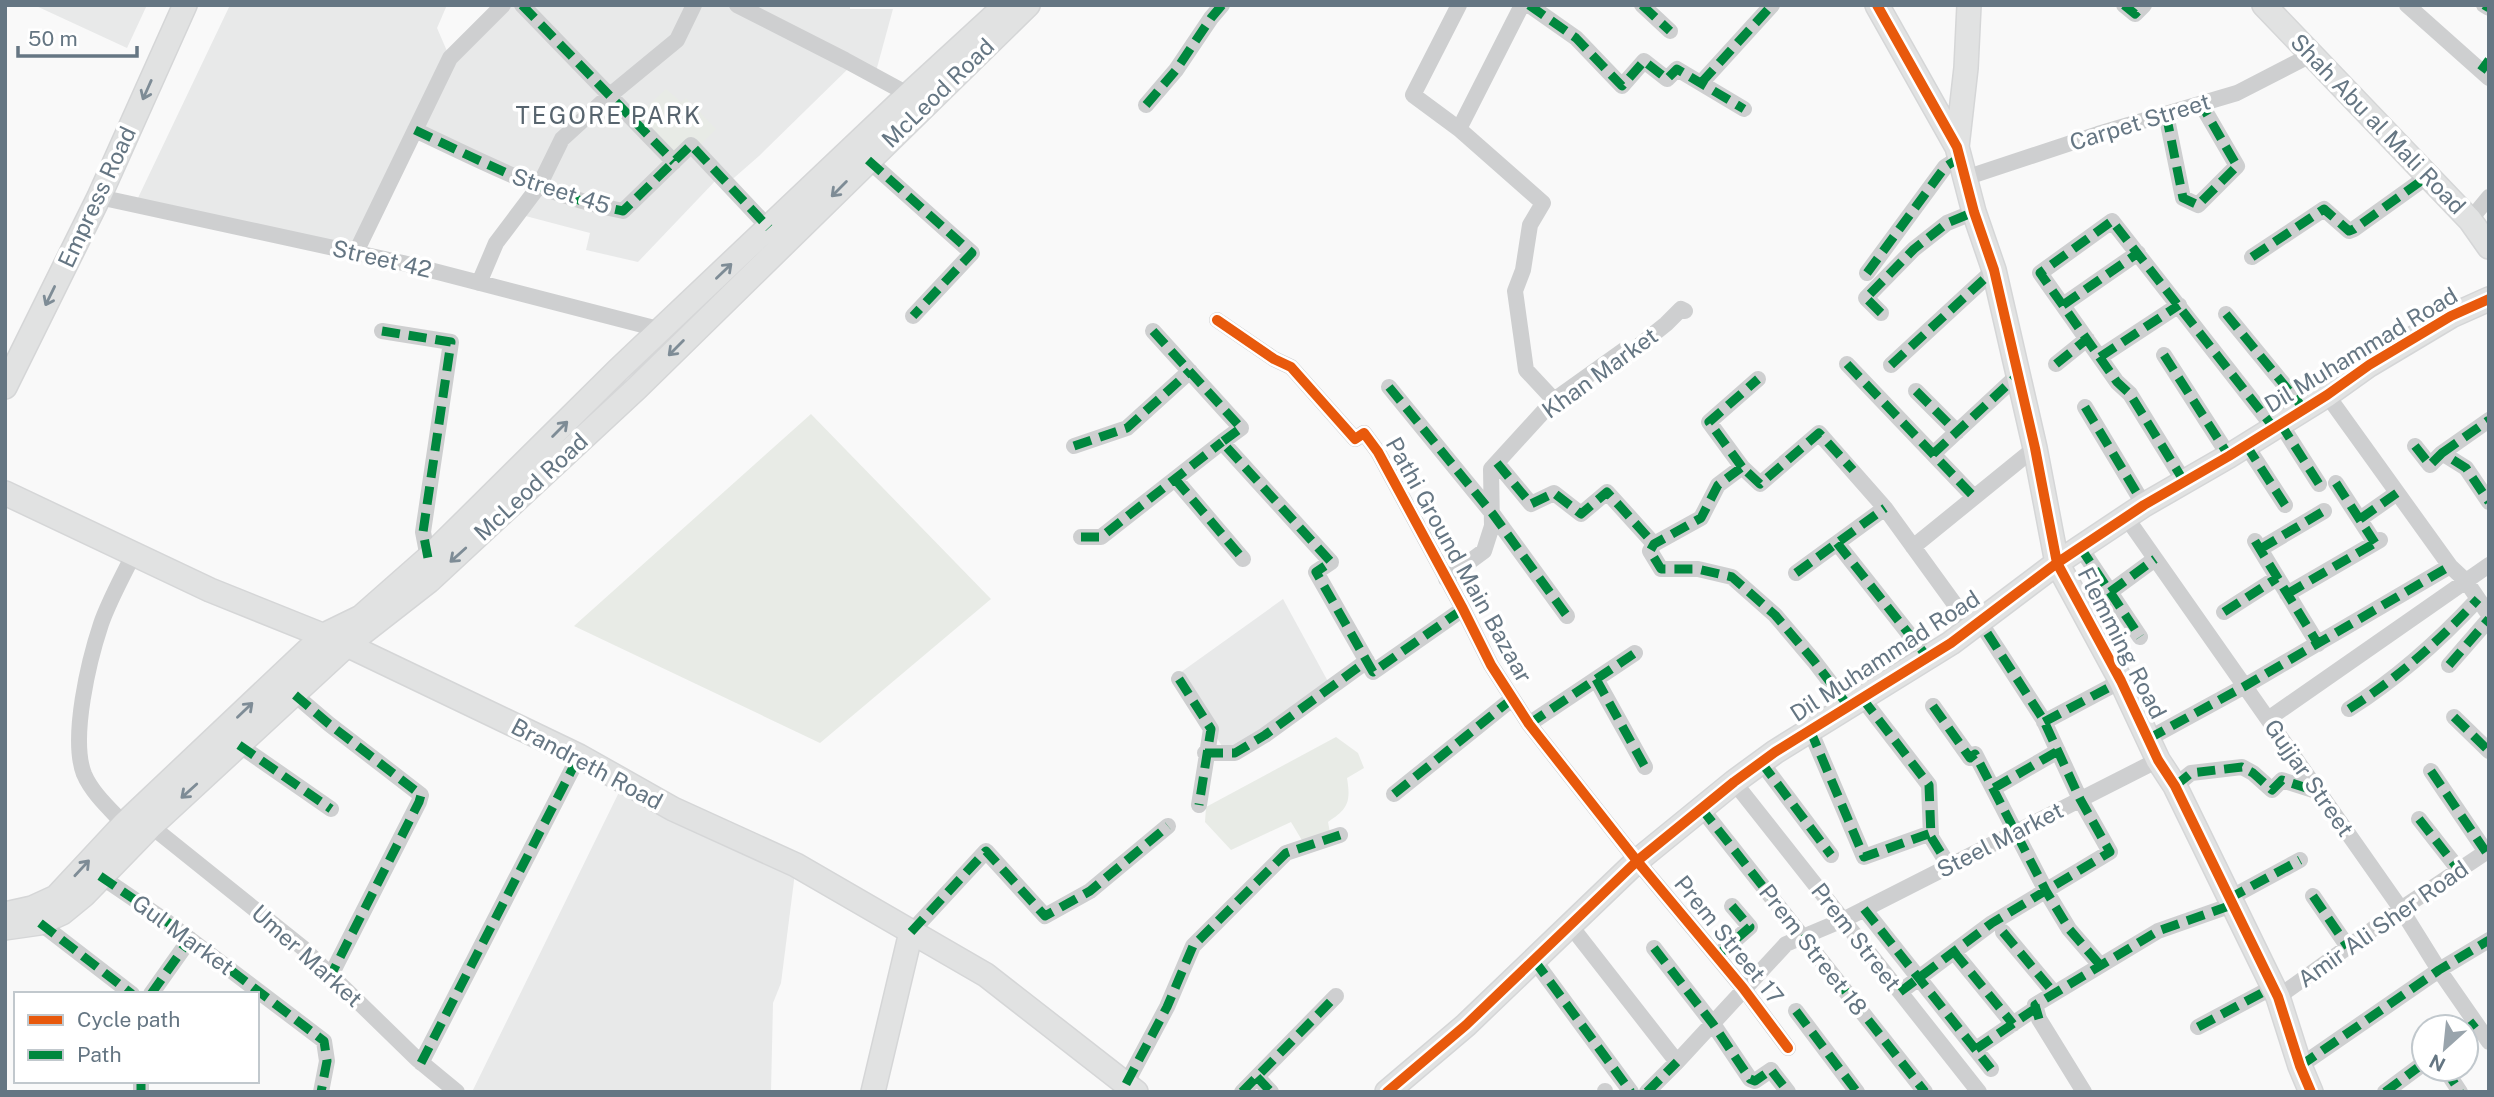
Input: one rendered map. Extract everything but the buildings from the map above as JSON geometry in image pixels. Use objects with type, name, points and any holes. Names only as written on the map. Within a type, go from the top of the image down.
[{"type":"main road","name":"Empress Road","points":[[5,387],[99,197],[185,5]]},
{"type":"main road","name":"McLeod Road","points":[[5,928],[40,923],[62,913],[84,895],[151,826],[347,645],[429,581],[466,548],[636,388],[868,160],[918,100],[1006,5]]},
{"type":"main road","name":"McLeod Road","points":[[5,914],[32,908],[56,897],[124,824],[324,635],[360,617],[428,558],[618,370],[769,228],[1028,5]]},
{"type":"main road","points":[[1877,5],[1960,161]]},
{"type":"main road","name":"Flemming Road","points":[[1969,5],[1960,161],[1994,270],[2035,448],[2057,563],[2121,681],[2153,750],[2175,786],[2275,992],[2311,1092]]},
{"type":"main road","name":"Shah Abu al Mali Road","points":[[2264,5],[2470,220],[2489,247]]},
{"type":"main road","name":"Dil Muhammad Road","points":[[1387,1092],[1466,1025],[1637,861],[1761,762],[1976,625],[2057,563],[2135,511],[2328,395],[2369,365],[2451,316],[2489,299]]},
{"type":"main road","points":[[618,370],[636,388]]},
{"type":"main road","name":"Brandreth Road","points":[[5,494],[210,590],[347,645],[579,756],[673,809],[796,865],[986,975],[1131,1088]]},
{"type":"main road","points":[[873,1092],[911,932]]},
{"type":"street","points":[[356,252],[450,58],[503,5]]},
{"type":"street","points":[[522,5],[674,162]]},
{"type":"street","points":[[479,283],[496,243],[539,186],[562,139],[677,40],[694,5]]},
{"type":"street","points":[[737,5],[918,100]]},
{"type":"street","points":[[1146,105],[1223,5]]},
{"type":"street","points":[[1459,5],[1413,95],[1459,129],[1543,203],[1530,225],[1523,270],[1515,291],[1526,370],[1554,400]]},
{"type":"street","points":[[1459,129],[1522,5]]},
{"type":"street","points":[[1529,5],[1576,38],[1622,86],[1644,61],[1667,79],[1677,69],[1744,109]]},
{"type":"street","points":[[1642,5],[1670,31]]},
{"type":"street","points":[[1701,83],[1772,5]]},
{"type":"street","points":[[2124,5],[2135,15],[2144,5]]},
{"type":"street","points":[[2407,5],[2486,69]]},
{"type":"street","points":[[2484,5],[2489,8]]},
{"type":"street","name":"Carpet Street","points":[[1960,161],[2201,104],[2236,93],[2311,55]]},
{"type":"street","points":[[2165,114],[2183,198],[2198,205],[2237,166],[2201,104]]},
{"type":"street","name":"Street 45","points":[[415,130],[517,178],[588,204],[623,211],[691,145],[769,228]]},
{"type":"street","points":[[868,160],[972,253],[913,316]]},
{"type":"street","points":[[1867,273],[1945,167],[1960,161]]},
{"type":"street","points":[[2252,257],[2325,209],[2344,229],[2354,229],[2428,176]]},
{"type":"street","name":"Street 42","points":[[99,197],[356,252],[662,330]]},
{"type":"street","points":[[2470,220],[2489,197]]},
{"type":"street","points":[[1881,313],[1866,298],[1914,249],[1947,223],[1974,212]]},
{"type":"street","points":[[2185,483],[2130,394],[2117,382],[2040,273],[2112,220],[2277,426],[2360,519],[2377,542],[2287,594]]},
{"type":"street","points":[[2063,305],[2138,253]]},
{"type":"street","points":[[1891,365],[1994,270]]},
{"type":"street","points":[[2100,357],[2179,305]]},
{"type":"street","name":"Khan Market","points":[[1497,463],[1554,400],[1624,350],[1630,353],[1681,309],[1685,311]]},
{"type":"street","points":[[2226,314],[2304,409]]},
{"type":"street","name":"Pathi Ground Main Bazaar","points":[[1217,320],[1273,359],[1292,367],[1355,439],[1364,433],[1378,452],[1491,665],[1512,699],[1637,861]]},
{"type":"street","points":[[382,331],[451,342],[423,532],[428,558]]},
{"type":"street","points":[[1081,537],[1101,537],[1241,428],[1153,331]]},
{"type":"street","points":[[2056,364],[2087,339]]},
{"type":"street","points":[[2164,355],[2285,505]]},
{"type":"street","points":[[1847,364],[1974,497]]},
{"type":"street","points":[[1074,446],[1127,428],[1190,371]]},
{"type":"street","points":[[1933,454],[2018,375]]},
{"type":"street","points":[[1758,379],[1709,422],[1742,467],[1760,484],[1819,433],[1885,509],[1976,625],[2044,722],[2080,799],[2110,852],[1992,923],[1900,992]]},
{"type":"street","points":[[1389,387],[1492,513],[1567,616]]},
{"type":"street","points":[[1916,391],[1957,432]]},
{"type":"street","points":[[2328,395],[2450,566],[2466,581],[2489,617],[2449,665]]},
{"type":"street","name":"Gujjar Street","points":[[2085,407],[2155,559],[2401,909],[2464,1013]]},
{"type":"street","points":[[2415,446],[2430,465],[2442,453],[2489,421]]},
{"type":"street","points":[[1222,442],[1331,562],[1316,572],[1373,672],[1463,609]]},
{"type":"street","points":[[1913,547],[2035,448]]},
{"type":"street","points":[[2442,453],[2466,468],[2489,502]]},
{"type":"street","points":[[1446,579],[1484,551],[1492,526],[1491,470],[1497,463],[1531,504],[1553,493],[1581,514],[1607,492],[1654,544]]},
{"type":"street","points":[[1742,467],[1718,485],[1701,518],[1654,544],[1650,551],[1661,569],[1698,569],[1732,577],[1775,615],[1929,785],[1931,837],[1949,866]]},
{"type":"street","points":[[1175,479],[1243,559]]},
{"type":"street","points":[[2360,519],[2397,493]]},
{"type":"street","points":[[1796,573],[1885,509]]},
{"type":"street","points":[[2318,644],[2258,545],[2324,511]]},
{"type":"street","points":[[1837,543],[1928,657]]},
{"type":"street","points":[[2080,547],[2140,637]]},
{"type":"street","points":[[124,824],[98,796],[84,774],[78,741],[83,697],[101,624],[133,555]]},
{"type":"street","points":[[2110,592],[2155,559]]},
{"type":"street","points":[[2268,719],[2489,565]]},
{"type":"street","name":"Steel Market","points":[[1647,1092],[1786,944],[1843,920],[2080,799],[2245,686],[2450,566]]},
{"type":"street","points":[[2224,612],[2277,578]]},
{"type":"street","points":[[2349,709],[2405,670],[2478,599]]},
{"type":"street","points":[[1529,724],[1635,653]]},
{"type":"street","points":[[1205,753],[1235,753],[1265,735],[1367,661]]},
{"type":"street","points":[[1179,679],[1211,729],[1205,753],[1199,806]]},
{"type":"street","points":[[1597,679],[1645,766]]},
{"type":"street","points":[[2044,722],[2121,681]]},
{"type":"street","points":[[295,695],[421,795],[331,975]]},
{"type":"street","points":[[1394,794],[1512,699]]},
{"type":"street","points":[[1933,706],[1970,758],[1975,754],[2046,891],[2069,929],[2100,965]]},
{"type":"street","points":[[2454,717],[2489,751]]},
{"type":"street","points":[[1810,730],[1864,857],[1931,832]]},
{"type":"street","points":[[239,746],[331,809]]},
{"type":"street","points":[[1994,788],[2058,751]]},
{"type":"street","points":[[422,1063],[579,756]]},
{"type":"street","points":[[1761,762],[1831,855]]},
{"type":"street","points":[[2175,786],[2191,773],[2242,767],[2272,790],[2282,780],[2319,792]]},
{"type":"street","points":[[2431,771],[2487,851]]},
{"type":"street","name":"Prem Street","points":[[1734,782],[1979,1092]]},
{"type":"street","name":"Prem Street 18","points":[[1701,808],[1926,1092]]},
{"type":"street","points":[[2419,819],[2459,870]]},
{"type":"street","points":[[911,932],[986,851],[1045,916],[1090,891],[1168,825]]},
{"type":"street","name":"Umer Market","points":[[151,826],[303,948],[422,1063],[457,1092]]},
{"type":"street","points":[[1131,1088],[1193,946],[1286,853],[1340,835]]},
{"type":"street","name":"Amir Ali Sher Road","points":[[2198,1027],[2275,992],[2348,947],[2487,851]]},
{"type":"street","points":[[2084,1092],[2039,1018],[2035,1004],[2158,931],[2230,902],[2300,860]]},
{"type":"street","name":"Prem Street 17","points":[[1637,861],[1743,988],[1788,1048]]},
{"type":"street","name":"Gul Market","points":[[100,876],[190,939],[324,1041],[327,1061],[321,1092]]},
{"type":"street","points":[[2314,896],[2348,947]]},
{"type":"street","points":[[1717,956],[1750,927],[1732,906]]},
{"type":"street","points":[[1864,909],[1991,1069]]},
{"type":"street","points":[[40,923],[129,992]]},
{"type":"street","points":[[1570,925],[1677,1062]]},
{"type":"street","points":[[2003,932],[2054,993]]},
{"type":"street","points":[[152,992],[190,939]]},
{"type":"street","points":[[2300,1066],[2439,970],[2489,940]]},
{"type":"street","points":[[1654,948],[1713,1024],[1750,1079],[1755,1081],[1771,1070],[1788,1092]]},
{"type":"street","points":[[1954,952],[2013,1024]]},
{"type":"street","points":[[1534,960],[1631,1092]]},
{"type":"street","points":[[1242,1092],[1336,996]]},
{"type":"street","points":[[1976,1049],[2036,1009]]},
{"type":"street","points":[[1796,1011],[1857,1092]]},
{"type":"street","points":[[2385,1092],[2410,1073]]},
{"type":"street","points":[[1257,1077],[1271,1092]]},
{"type":"shaded area","points":[[34,5],[147,5],[127,48]]},
{"type":"shaded area","points":[[230,5],[447,5],[437,28],[450,58],[504,5],[850,5],[850,9],[893,9],[875,75],[853,64],[727,184],[719,177],[638,262],[586,250],[590,233],[518,214],[539,187],[415,130],[352,249],[137,200]]},
{"type":"shaded area","points":[[666,89],[681,102],[686,98],[716,129],[695,150],[674,162],[633,120]]},
{"type":"shaded area","points":[[811,414],[991,599],[820,743],[574,626]]},
{"type":"shaded area","points":[[1283,599],[1331,687],[1227,754],[1177,675]]},
{"type":"shaded area","points":[[1336,737],[1358,753],[1364,768],[1347,778],[1347,804],[1328,822],[1331,838],[1306,847],[1291,822],[1231,850],[1205,822],[1206,807]]},
{"type":"shaded area","points":[[624,782],[796,865],[781,983],[773,1003],[771,1092],[472,1092]]},
{"type":"marked path","points":[[522,5],[674,162]]},
{"type":"marked path","points":[[1146,105],[1176,70],[1222,5]]},
{"type":"marked path","points":[[1529,5],[1576,38],[1622,86],[1644,61],[1667,79],[1677,69],[1744,109]]},
{"type":"marked path","points":[[1642,5],[1670,31]]},
{"type":"marked path","points":[[1701,83],[1772,5]]},
{"type":"marked path","points":[[2124,5],[2135,14],[2144,5]]},
{"type":"marked path","points":[[2484,5],[2489,8]]},
{"type":"marked path","points":[[2481,71],[2489,60]]},
{"type":"marked path","points":[[2166,114],[2183,198],[2198,205],[2237,166],[2201,104]]},
{"type":"marked path","points":[[415,130],[543,188],[623,211],[691,145],[769,228]]},
{"type":"marked path","points":[[1867,273],[1945,167],[1959,158]]},
{"type":"marked path","points":[[868,160],[972,253],[913,316]]},
{"type":"marked path","points":[[2252,257],[2324,209],[2349,231],[2354,229],[2428,176]]},
{"type":"marked path","points":[[1881,313],[1866,298],[1914,249],[1947,223],[1974,212]]},
{"type":"marked path","points":[[2185,483],[2130,394],[2117,382],[2040,273],[2112,221],[2274,428]]},
{"type":"marked path","points":[[2063,305],[2138,253]]},
{"type":"marked path","points":[[1891,365],[1994,270]]},
{"type":"marked path","points":[[2100,357],[2179,305]]},
{"type":"marked path","points":[[2226,314],[2304,409]]},
{"type":"marked path","points":[[382,331],[451,342],[423,532],[428,558]]},
{"type":"marked path","points":[[1153,331],[1241,428],[1222,442],[1331,562],[1316,572],[1373,672],[1463,609]]},
{"type":"marked path","points":[[2056,364],[2087,339]]},
{"type":"marked path","points":[[2164,355],[2229,456]]},
{"type":"marked path","points":[[1847,364],[1974,497]]},
{"type":"marked path","points":[[1074,446],[1127,428],[1190,371]]},
{"type":"marked path","points":[[1933,454],[2018,375]]},
{"type":"marked path","points":[[1742,467],[1709,422],[1758,379]]},
{"type":"marked path","points":[[1389,387],[1492,513],[1567,616]]},
{"type":"marked path","points":[[1916,391],[1957,432]]},
{"type":"marked path","points":[[2085,407],[2144,505]]},
{"type":"marked path","points":[[2442,453],[2489,420]]},
{"type":"marked path","points":[[2280,423],[2319,484]]},
{"type":"marked path","points":[[1849,707],[1775,615],[1732,577],[1698,569],[1661,569],[1650,551],[1654,544],[1701,518],[1718,485],[1742,467],[1760,484],[1819,433],[1853,470]]},
{"type":"marked path","points":[[1081,537],[1101,537],[1222,442]]},
{"type":"marked path","points":[[2246,445],[2285,505]]},
{"type":"marked path","points":[[2415,446],[2430,465],[2442,453],[2466,468],[2489,502]]},
{"type":"marked path","points":[[1497,463],[1531,504],[1554,493],[1581,514],[1607,492],[1654,544]]},
{"type":"marked path","points":[[1175,479],[1243,559]]},
{"type":"marked path","points":[[2336,483],[2375,543]]},
{"type":"marked path","points":[[2360,519],[2397,493]]},
{"type":"marked path","points":[[1796,573],[1885,508]]},
{"type":"marked path","points":[[2260,549],[2324,511]]},
{"type":"marked path","points":[[2287,594],[2380,540]]},
{"type":"marked path","points":[[2255,541],[2318,644]]},
{"type":"marked path","points":[[1837,543],[1928,658]]},
{"type":"marked path","points":[[2080,547],[2140,637]]},
{"type":"marked path","points":[[2110,592],[2155,559]]},
{"type":"marked path","points":[[2148,739],[2245,686],[2450,566]]},
{"type":"marked path","points":[[2224,612],[2277,578]]},
{"type":"marked path","points":[[2349,709],[2417,658],[2478,599]]},
{"type":"marked path","points":[[2449,665],[2489,619]]},
{"type":"marked path","points":[[1900,992],[1992,923],[2110,852],[2080,799],[2043,719],[1980,622]]},
{"type":"marked path","points":[[1529,724],[1635,653]]},
{"type":"marked path","points":[[1205,753],[1235,753],[1265,735],[1367,661]]},
{"type":"marked path","points":[[1179,679],[1211,729],[1199,805]]},
{"type":"marked path","points":[[1596,679],[1645,767]]},
{"type":"marked path","points":[[2044,722],[2121,681]]},
{"type":"marked path","points":[[295,695],[421,795],[331,975]]},
{"type":"marked path","points":[[1862,698],[1929,785],[1931,837],[1949,866]]},
{"type":"marked path","points":[[1394,794],[1512,699]]},
{"type":"marked path","points":[[1933,706],[1970,758],[1975,754],[2046,891],[2069,929],[2100,965]]},
{"type":"marked path","points":[[2454,717],[2489,751]]},
{"type":"marked path","points":[[1810,730],[1864,857],[1931,833]]},
{"type":"marked path","points":[[239,745],[331,809]]},
{"type":"marked path","points":[[1994,788],[2058,751]]},
{"type":"marked path","points":[[421,1063],[579,756]]},
{"type":"marked path","points":[[1761,762],[1831,855]]},
{"type":"marked path","points":[[2175,786],[2191,773],[2242,767],[2272,790],[2282,780],[2319,792]]},
{"type":"marked path","points":[[2431,771],[2486,852]]},
{"type":"marked path","points":[[1701,808],[1925,1092]]},
{"type":"marked path","points":[[2419,819],[2459,870]]},
{"type":"marked path","points":[[911,932],[986,851],[1045,916],[1090,891],[1168,826]]},
{"type":"marked path","points":[[1126,1084],[1167,1007],[1193,946],[1286,853],[1340,835]]},
{"type":"marked path","points":[[2228,899],[2300,860]]},
{"type":"marked path","points":[[100,876],[166,921],[324,1041],[327,1061],[321,1092]]},
{"type":"marked path","points":[[2313,896],[2348,947]]},
{"type":"marked path","points":[[2039,1019],[2035,1005],[2158,931],[2232,905]]},
{"type":"marked path","points":[[1717,956],[1750,927],[1732,906]]},
{"type":"marked path","points":[[1864,909],[1991,1069]]},
{"type":"marked path","points":[[40,923],[129,992]]},
{"type":"marked path","points":[[2003,932],[2054,993]]},
{"type":"marked path","points":[[152,992],[190,939]]},
{"type":"marked path","points":[[2300,1066],[2439,970],[2489,940]]},
{"type":"marked path","points":[[1654,948],[1713,1024],[1750,1079],[1755,1081],[1771,1070],[1788,1092]]},
{"type":"marked path","points":[[1954,952],[2013,1024]]},
{"type":"marked path","points":[[1534,960],[1631,1092]]},
{"type":"marked path","points":[[2198,1027],[2273,987]]},
{"type":"marked path","points":[[1242,1092],[1336,996]]},
{"type":"marked path","points":[[1976,1049],[2036,1008]]},
{"type":"marked path","points":[[1796,1011],[1857,1092]]},
{"type":"marked path","points":[[1647,1092],[1677,1062]]},
{"type":"marked path","points":[[2385,1092],[2410,1073]]},
{"type":"marked path","points":[[1257,1077],[1271,1092]]},
{"type":"marked path","points":[[141,1083],[141,1092]]},
{"type":"marked path","points":[[2454,1083],[2460,1092]]},
{"type":"cycle path","points":[[1877,5],[1957,147],[1974,212],[1994,270],[2035,448],[2057,563],[2121,681],[2158,760],[2175,786],[2278,997],[2311,1092]]},
{"type":"cycle path","points":[[1387,1092],[1466,1025],[1637,861],[1775,752],[1951,643],[2057,563],[2144,505],[2229,456],[2327,395],[2369,365],[2451,316],[2489,299]]},
{"type":"cycle path","points":[[1217,320],[1274,359],[1291,367],[1355,439],[1364,433],[1378,452],[1491,665],[1529,724],[1637,861],[1743,988],[1788,1048]]},
{"type":"district","name":"TEGORE PARK","points":[[609,116]]}]
